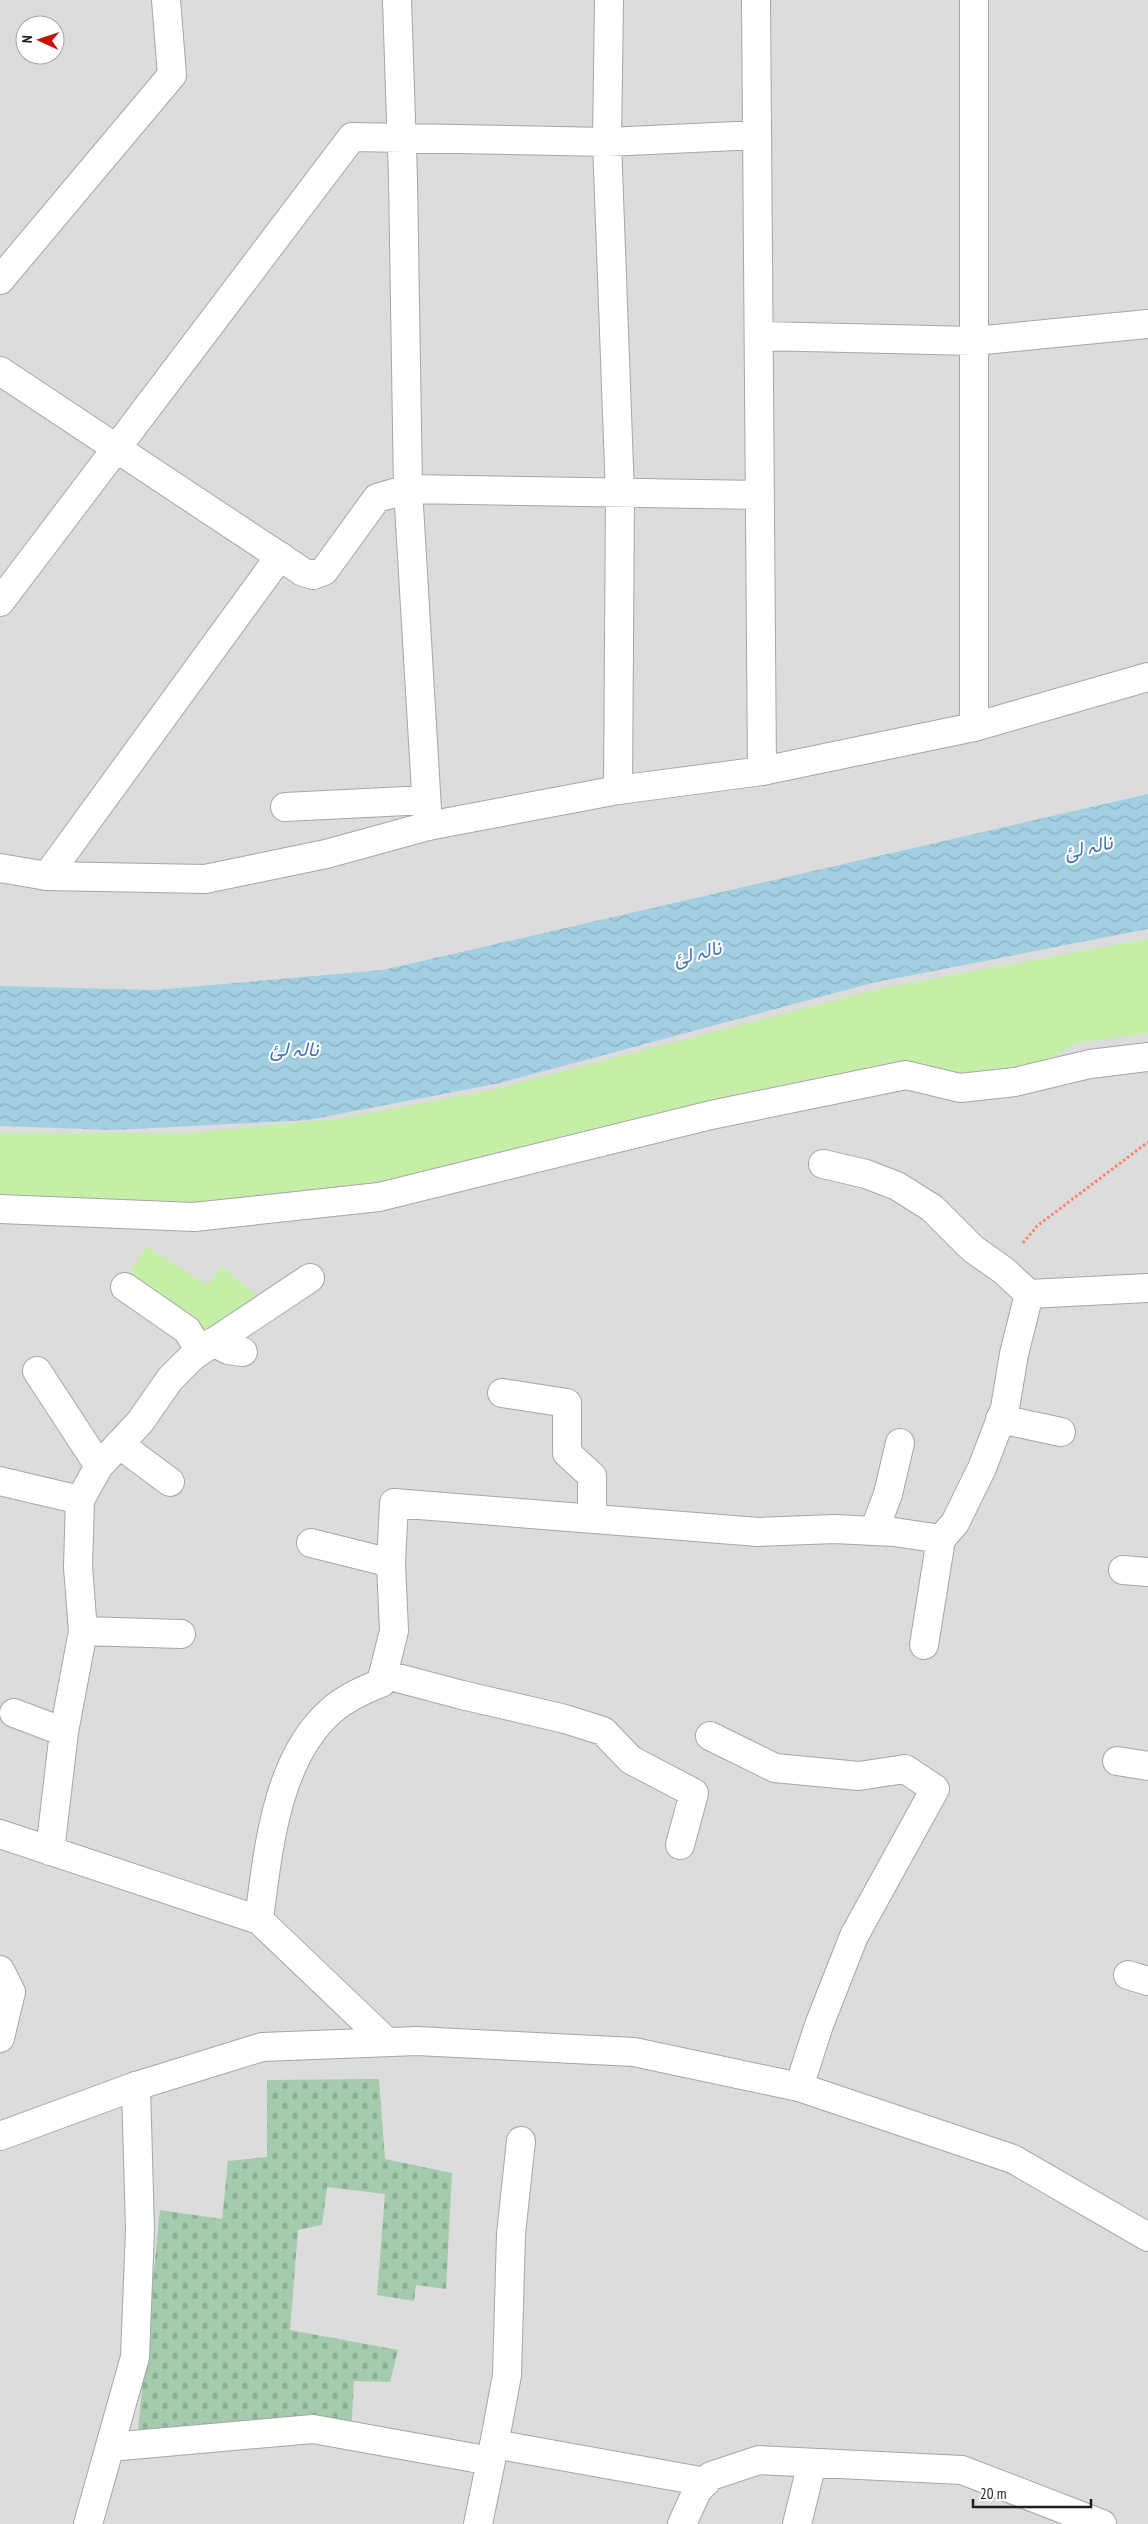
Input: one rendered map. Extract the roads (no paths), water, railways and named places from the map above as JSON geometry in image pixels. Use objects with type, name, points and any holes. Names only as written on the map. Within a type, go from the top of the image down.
[{"type":"street","points":[[0,280],[172,75],[166,0]]},
{"type":"street","points":[[396,0],[402,139],[408,489],[427,813]]},
{"type":"street","points":[[609,0],[606,142],[620,494],[618,790]]},
{"type":"street","points":[[756,0],[762,771]]},
{"type":"street","points":[[974,0],[974,728]]},
{"type":"street","points":[[0,602],[352,137],[606,142],[757,135]]},
{"type":"street","points":[[759,336],[974,341],[1148,324]]},
{"type":"street","points":[[0,371],[303,572],[313,575],[324,571],[377,498],[408,489],[760,495]]},
{"type":"street","points":[[47,876],[280,556]]},
{"type":"street","points":[[285,808],[427,813],[762,771],[974,728],[1148,677]]},
{"type":"street","points":[[0,868],[47,876],[205,879],[326,854],[427,813]]},
{"type":"street","points":[[0,1209],[194,1217],[379,1197],[711,1115],[906,1075],[960,1088],[1015,1082],[1090,1064],[1148,1057]]},
{"type":"street","points":[[823,1164],[866,1174],[897,1186],[932,1208],[973,1249],[1003,1270],[1028,1294],[1148,1288]]},
{"type":"street","points":[[50,1851],[64,1732],[83,1631],[78,1567],[80,1500],[99,1466],[140,1422],[170,1379],[207,1346],[310,1278]]},
{"type":"street","points":[[125,1287],[207,1346],[243,1352]]},
{"type":"street","points":[[924,1645],[941,1539],[955,1523],[982,1468],[1005,1408],[1014,1354],[1028,1294]]},
{"type":"street","points":[[37,1371],[99,1466]]},
{"type":"street","points":[[502,1393],[567,1403],[567,1453],[592,1476],[592,1519]]},
{"type":"street","points":[[1000,1419],[1061,1432]]},
{"type":"street","points":[[874,1531],[888,1494],[900,1443]]},
{"type":"street","points":[[119,1444],[170,1482]]},
{"type":"street","points":[[0,1481],[80,1500]]},
{"type":"street","points":[[259,1920],[275,1817],[290,1770],[312,1732],[331,1711],[358,1692],[380,1683],[383,1674],[394,1631],[391,1563],[394,1503],[758,1532],[835,1529],[874,1531],[941,1539]]},
{"type":"street","points":[[311,1543],[391,1563]]},
{"type":"street","points":[[83,1631],[181,1634]]},
{"type":"street","points":[[383,1674],[603,1730],[631,1760],[694,1793],[680,1845]]},
{"type":"street","points":[[14,1713],[64,1732]]},
{"type":"street","points":[[710,1736],[775,1768],[859,1776],[906,1769],[935,1789],[854,1936],[819,2025],[799,2087]]},
{"type":"street","points":[[1117,1761],[1148,1766]]},
{"type":"street","points":[[0,1834],[259,1920],[386,2042]]},
{"type":"street","points":[[0,1970],[11,1992],[0,2038]]},
{"type":"street","points":[[0,2136],[136,2086],[262,2047],[417,2041],[634,2052],[799,2087],[1013,2159],[1148,2237]]},
{"type":"street","points":[[88,2524],[135,2357],[140,2230],[136,2086]]},
{"type":"street","points":[[478,2524],[506,2375],[511,2234],[521,2141]]},
{"type":"street","points":[[110,2447],[313,2429],[706,2482]]},
{"type":"street","points":[[682,2524],[698,2491],[711,2476],[759,2460],[962,2470],[1102,2524]]},
{"type":"street","points":[[797,2524],[812,2463]]},
{"type":"water","name":"نالہ لئ","points":[[1148,794],[1148,929],[872,983],[500,1083],[308,1120],[114,1130],[0,1126],[0,986],[155,990],[383,970]]}]
